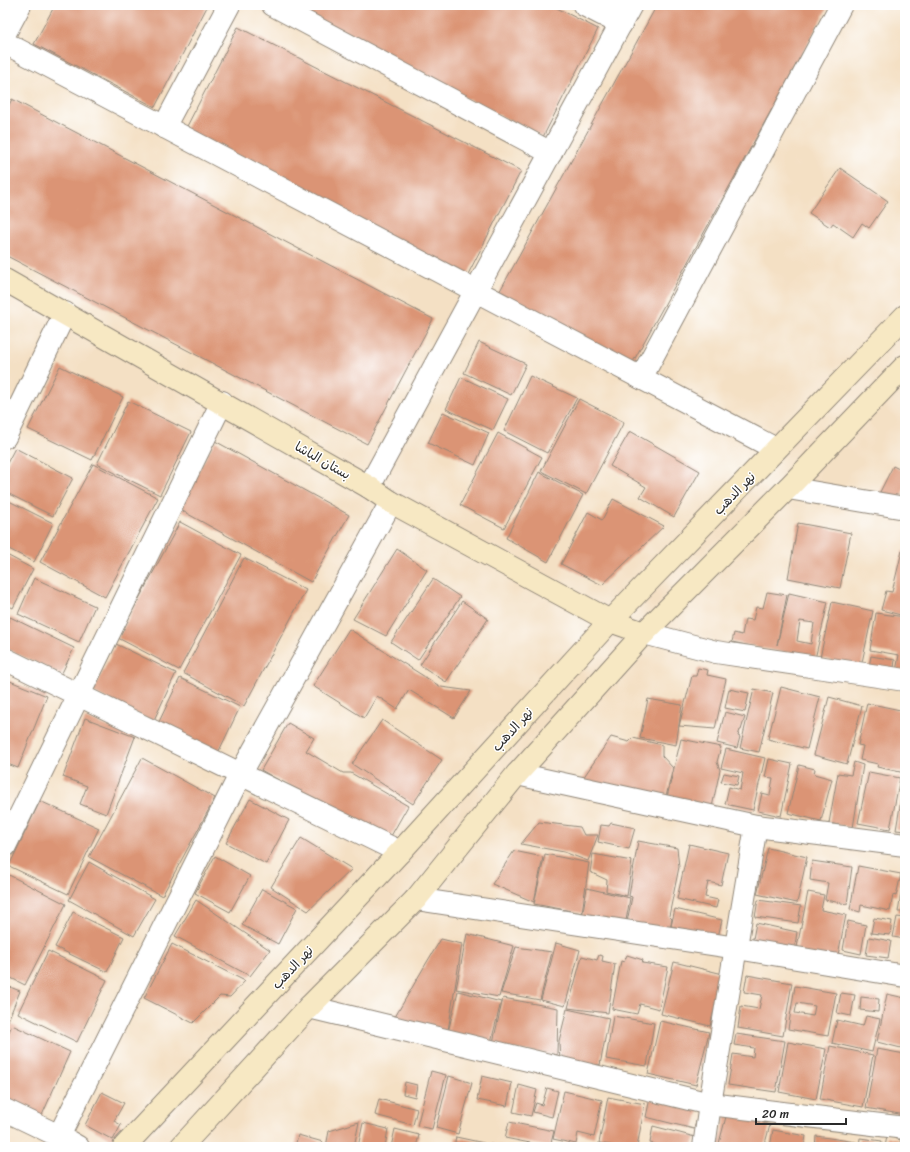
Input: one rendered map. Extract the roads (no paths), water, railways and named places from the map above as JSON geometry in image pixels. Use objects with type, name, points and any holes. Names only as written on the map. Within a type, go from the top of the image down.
[{"type":"main road","name":"بستان الباشا","points":[[5,280],[222,402],[369,487],[391,502],[610,621],[644,633]]},
{"type":"main road","name":"نهر الدهب","points":[[124,1147],[400,852],[610,621],[905,316]]},
{"type":"main road","points":[[182,1147],[309,1007],[416,899],[517,774],[644,633],[788,488],[905,366]]},
{"type":"street","points":[[5,33],[20,5]]},
{"type":"street","points":[[164,127],[230,5]]},
{"type":"street","points":[[273,5],[551,153]]},
{"type":"street","points":[[584,5],[621,24]]},
{"type":"street","points":[[369,487],[631,5]]},
{"type":"street","points":[[641,378],[841,5]]},
{"type":"street","points":[[5,43],[776,449]]},
{"type":"street","points":[[5,437],[65,313]]},
{"type":"street","points":[[5,846],[222,402]]},
{"type":"street","points":[[788,488],[905,508]]},
{"type":"street","points":[[5,1110],[68,1142],[241,774],[391,502]]},
{"type":"street","points":[[644,633],[716,652],[905,680]]},
{"type":"street","points":[[5,659],[400,852]]},
{"type":"street","points":[[517,774],[756,826],[905,845]]},
{"type":"street","points":[[704,1147],[756,826]]},
{"type":"street","points":[[416,899],[737,948],[905,976]]},
{"type":"street","points":[[309,1007],[710,1104],[905,1128]]}]
